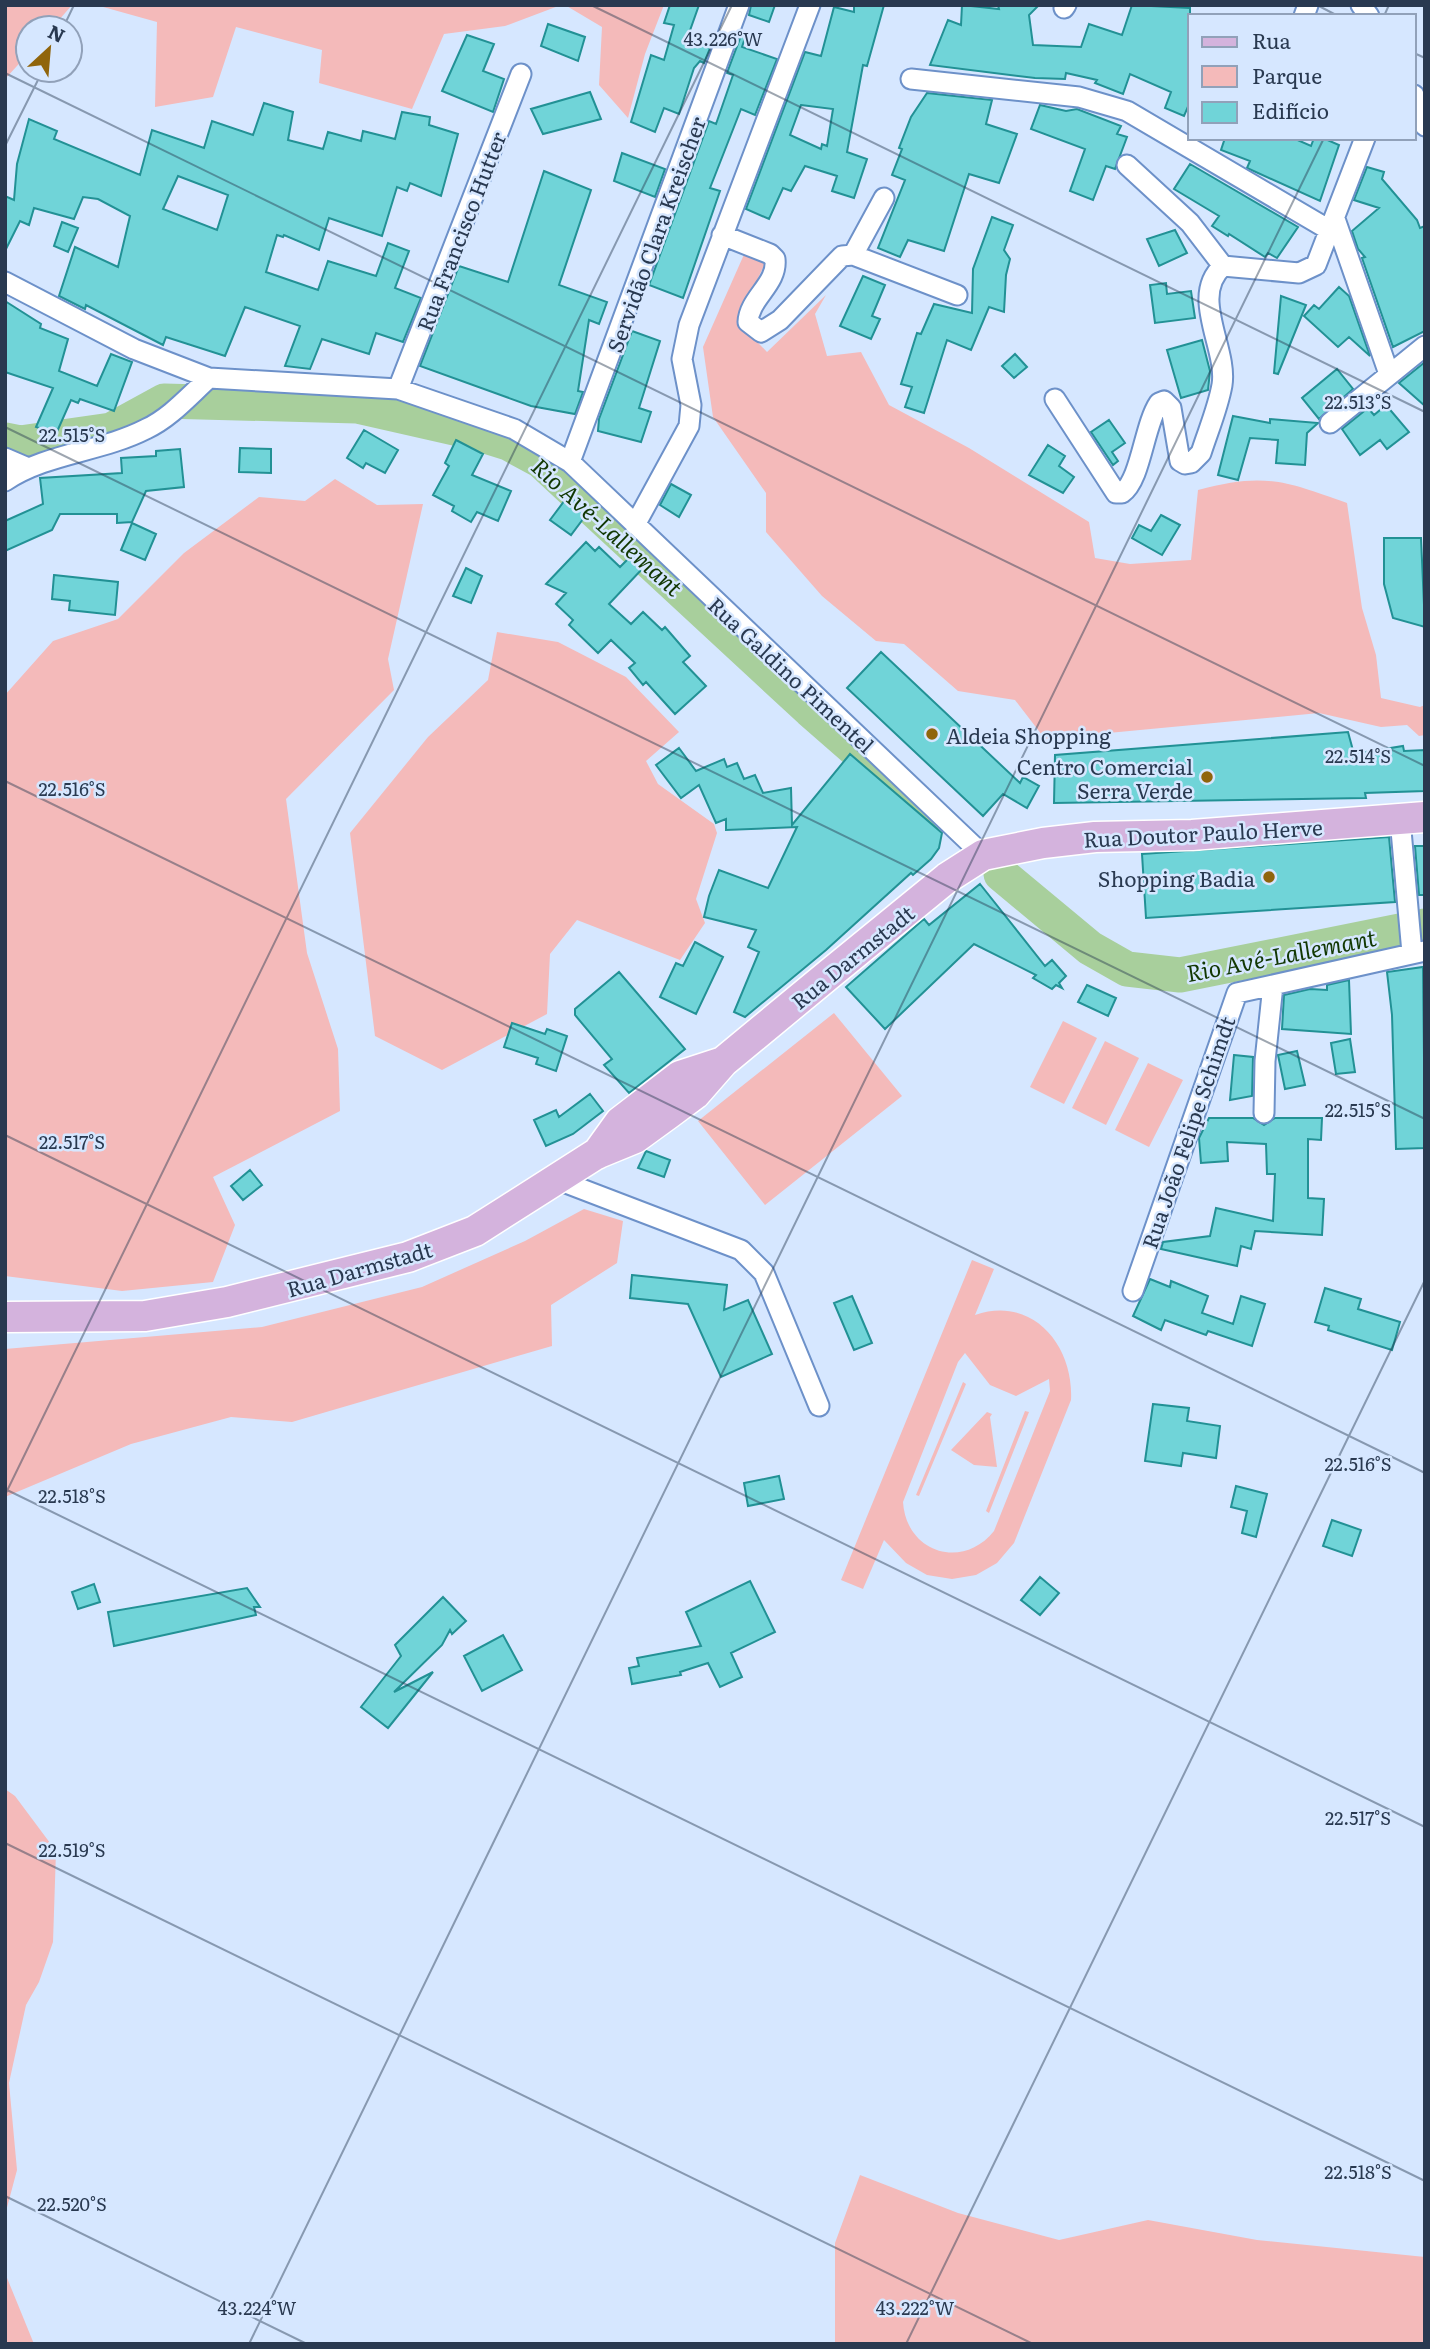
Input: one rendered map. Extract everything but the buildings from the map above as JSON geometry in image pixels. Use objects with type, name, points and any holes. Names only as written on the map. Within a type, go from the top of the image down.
[{"type":"main road","name":"Rua Doutor Paulo Herve","points":[[983,855],[1043,843],[1095,837],[1192,835],[1413,818]]},
{"type":"main road","name":"Rua Darmstadt","points":[[182,1308],[263,1294],[408,1257],[475,1231],[596,1154],[620,1122],[680,1076],[723,1062],[947,878],[983,855]]},
{"type":"main road","points":[[5,1300],[182,1308]]},
{"type":"main road","points":[[5,1317],[93,1319],[145,1316],[182,1308]]},
{"type":"street","name":"Servidão Clara Kreischer","points":[[570,462],[739,5]]},
{"type":"street","points":[[635,525],[689,426],[691,405],[682,359],[689,325],[810,5]]},
{"type":"street","name":"Rua Francisco Hutter","points":[[398,389],[521,74]]},
{"type":"street","points":[[911,79],[1079,97],[1126,111],[1333,225],[1389,374]]},
{"type":"street","points":[[1416,100],[1425,126]]},
{"type":"street","points":[[1055,399],[1116,493],[1122,493],[1130,484],[1151,417],[1159,402],[1164,401],[1171,408],[1181,461],[1185,464],[1195,460],[1201,453],[1222,385],[1222,361],[1209,306],[1210,286],[1215,273],[1223,266],[1299,273],[1309,271],[1316,265],[1364,140]]},
{"type":"street","points":[[1127,165],[1190,223],[1223,266]]},
{"type":"street","points":[[853,255],[884,198]]},
{"type":"street","points":[[722,235],[770,254],[775,259],[773,275],[748,314],[748,322],[761,332],[780,320],[836,260],[853,255],[957,295]]},
{"type":"street","name":"Rua Galdino Pimentel","points":[[5,282],[134,349],[208,379],[398,389],[514,429],[570,462],[983,855]]},
{"type":"street","points":[[1330,423],[1425,346]]},
{"type":"street","points":[[5,481],[26,467],[117,441],[166,417],[208,379]]},
{"type":"street","points":[[5,458],[26,467]]},
{"type":"street","name":"Rua João Felipe Schimdt","points":[[1133,1291],[1237,993],[1416,949],[1408,904],[1413,818]]},
{"type":"street","points":[[1264,1113],[1265,1061],[1273,985]]},
{"type":"street","points":[[558,1180],[741,1250],[764,1273],[819,1406]]},
{"type":"green space","points":[[5,5],[72,5],[64,14],[14,14],[14,69],[5,79]]},
{"type":"green space","points":[[96,5],[561,5],[505,26],[444,34],[412,109],[319,83],[322,50],[236,27],[213,97],[155,107],[157,22]]},
{"type":"green space","points":[[565,5],[664,5],[645,54],[628,118],[599,85],[602,27]]},
{"type":"green space","points":[[746,250],[766,261],[738,322],[767,352],[826,295],[815,314],[827,356],[861,352],[889,405],[969,448],[1089,522],[1095,558],[1130,564],[1191,560],[1198,490],[1221,484],[1274,481],[1347,503],[1362,608],[1376,655],[1381,698],[1420,707],[1425,705],[1425,735],[1419,736],[1407,725],[1381,727],[1319,713],[1045,739],[1015,700],[958,691],[904,644],[876,641],[822,596],[766,532],[766,493],[713,417],[703,347]]},
{"type":"green space","points":[[335,479],[377,505],[423,504],[388,659],[394,690],[286,799],[307,953],[338,1049],[340,1111],[213,1177],[235,1225],[213,1282],[122,1291],[5,1276],[5,695],[53,641],[118,619],[184,553],[259,497],[305,501]]},
{"type":"green space","points":[[497,632],[558,642],[626,677],[679,732],[646,761],[658,784],[714,824],[717,833],[696,899],[705,923],[680,960],[577,920],[550,954],[547,1014],[442,1070],[375,1036],[350,833],[428,737],[488,680]]},
{"type":"green space","points":[[834,1013],[902,1096],[765,1205],[698,1121]]},
{"type":"green space","points":[[1063,1021],[1097,1038],[1064,1104],[1030,1087]]},
{"type":"green space","points":[[1105,1041],[1139,1058],[1106,1125],[1072,1108]]},
{"type":"green space","points":[[1148,1063],[1183,1080],[1149,1147],[1115,1130]]},
{"type":"green space","points":[[584,1209],[623,1221],[617,1263],[551,1305],[552,1346],[292,1422],[231,1417],[131,1444],[5,1497],[5,1349],[262,1327],[422,1287],[525,1241]]},
{"type":"green space","points":[[972,1260],[994,1269],[975,1315],[996,1311],[1015,1312],[1032,1319],[1046,1330],[1057,1344],[1070,1380],[1071,1400],[1014,1543],[997,1563],[976,1575],[952,1579],[927,1575],[906,1563],[884,1540],[863,1589],[841,1580]],"holes":[[[965,1353],[990,1385],[1016,1396],[1049,1379],[1050,1391],[994,1531],[981,1543],[967,1550],[952,1553],[938,1550],[925,1544],[914,1533],[906,1519],[903,1502],[958,1362]]]},
{"type":"green space","points":[[963,1382],[966,1384],[919,1496],[916,1495]]},
{"type":"green space","points":[[1025,1411],[1029,1412],[989,1513],[986,1511]]},
{"type":"green space","points":[[987,1412],[992,1414],[990,1417],[997,1467],[974,1465],[951,1450]]},
{"type":"green space","points":[[5,1789],[15,1796],[56,1851],[53,1942],[39,1982],[26,2005],[9,2083],[17,2170],[5,2215]]},
{"type":"green space","points":[[860,2175],[958,2213],[1059,2240],[1148,2220],[1257,2240],[1425,2257],[1425,2344],[835,2344],[835,2243]]},
{"type":"green space","points":[[5,2273],[34,2344],[5,2344]]},
{"type":"waterway","name":"Rio Avé‐Lallemant","points":[[5,440],[20,443],[111,430],[164,401],[357,406],[508,443],[541,461],[810,710],[929,814]]},
{"type":"waterway","name":"Rio Avé‐Lallemant","points":[[1001,874],[1090,948],[1127,969],[1180,975],[1425,926]]},
{"type":"place","name":"Aldeia Shopping","points":[[932,734]]},
{"type":"place","name":"Centro Comercial Serra Verde","points":[[1207,777]]},
{"type":"place","name":"Shopping Badia","points":[[1269,877]]}]
